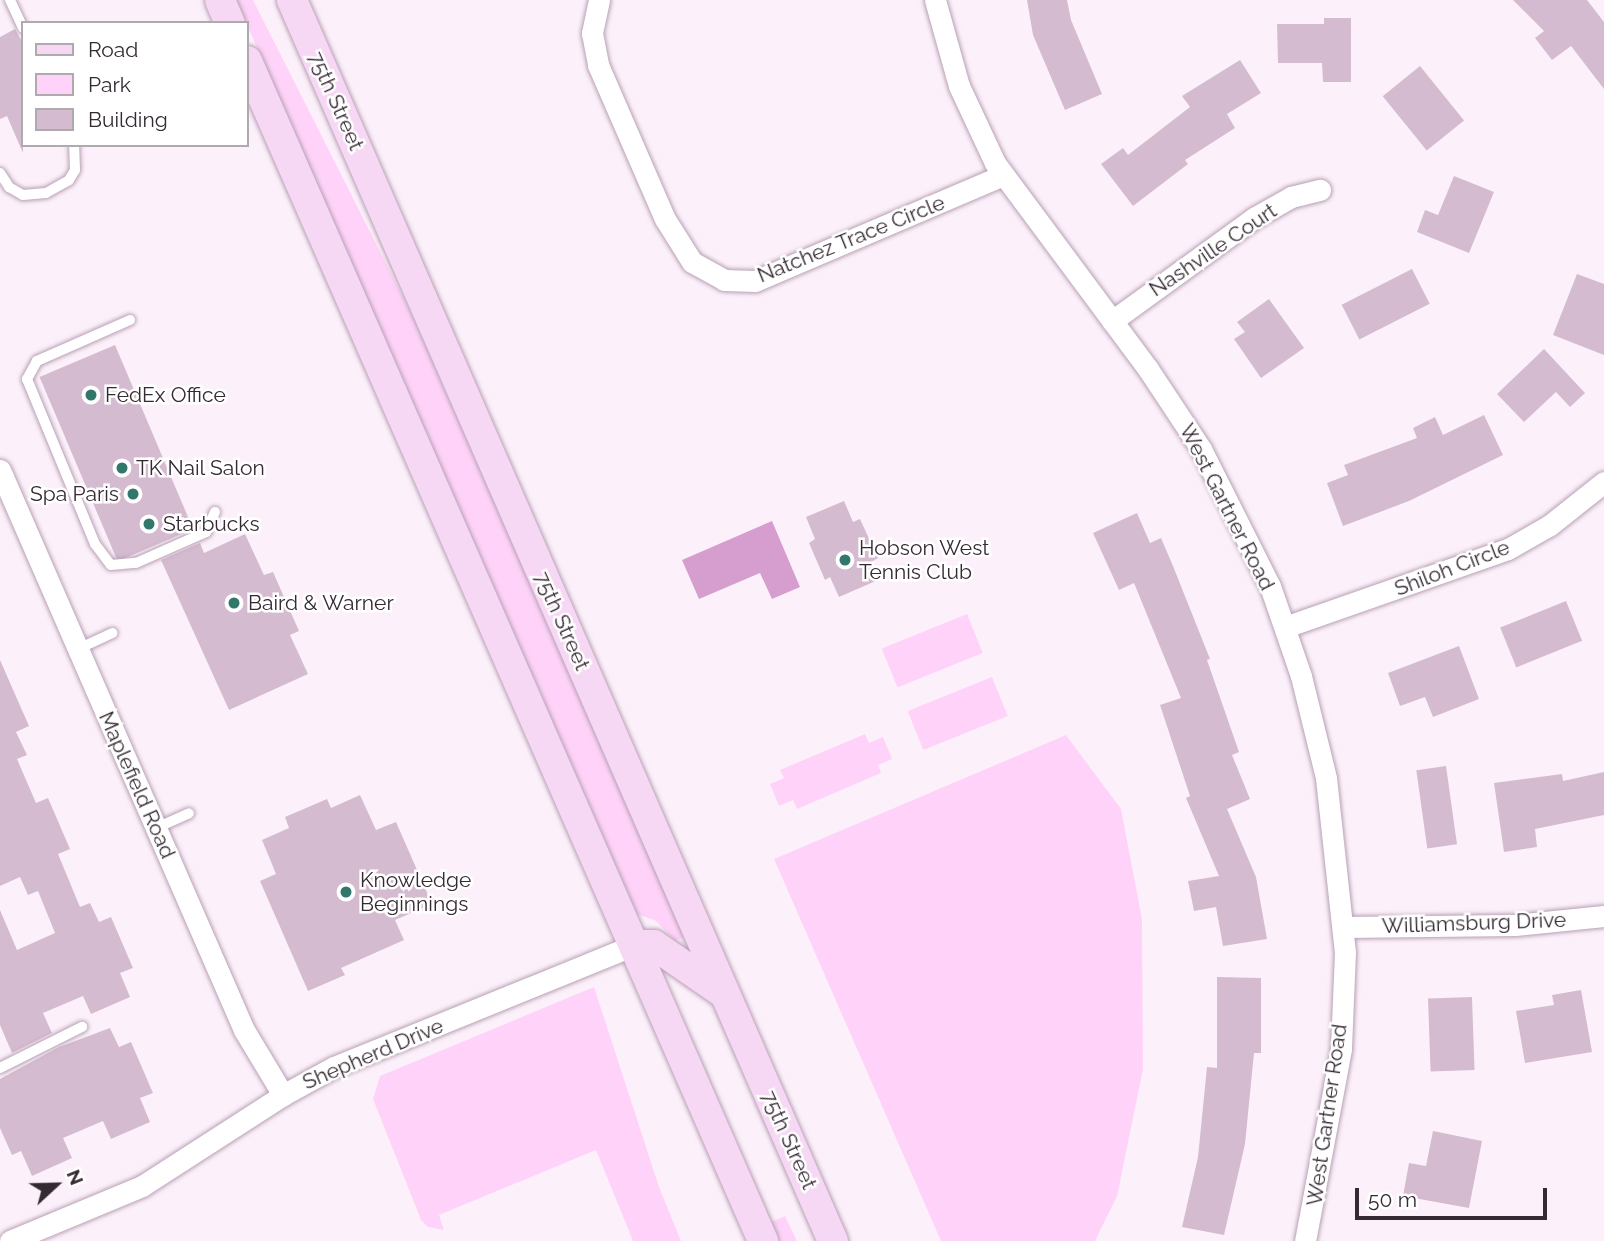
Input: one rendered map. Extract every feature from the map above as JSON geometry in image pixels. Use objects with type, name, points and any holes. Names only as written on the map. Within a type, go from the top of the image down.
[{"type":"main road","points":[[220,0],[229,21]]},
{"type":"main road","name":"75th Street","points":[[292,0],[833,1241]]},
{"type":"main road","points":[[248,63],[763,1241]]},
{"type":"main road","points":[[634,945],[654,944],[725,994]]},
{"type":"street","name":"Natchez Trace Circle","points":[[599,0],[592,33],[598,65],[665,219],[692,262],[724,281],[755,281],[1003,175]]},
{"type":"street","name":"West Gartner Road","points":[[935,0],[959,86],[1003,175],[1112,321],[1201,449],[1249,540],[1285,627],[1326,778],[1344,927],[1341,1049],[1316,1202],[1305,1241]]},
{"type":"street","name":"Nashville Court","points":[[1112,321],[1254,218],[1291,197],[1320,190]]},
{"type":"street","name":"Maplefield Road","points":[[0,470],[244,1030],[283,1095]]},
{"type":"street","name":"Shiloh Circle","points":[[1285,627],[1508,549],[1550,525],[1604,482]]},
{"type":"street","name":"Williamsburg Drive","points":[[1344,927],[1515,925],[1604,916]]},
{"type":"street","name":"Shepherd Drive","points":[[10,1241],[142,1186],[283,1095],[334,1067],[634,945]]},
{"type":"lane","points":[[10,0],[21,24]]},
{"type":"lane","points":[[0,173],[9,187],[23,195],[46,193],[69,180],[75,170],[74,147]]},
{"type":"lane","points":[[130,320],[37,361],[27,379],[95,544],[111,565],[136,563],[206,532],[215,512]]},
{"type":"lane","points":[[78,649],[113,633]]},
{"type":"lane","points":[[156,828],[189,813]]},
{"type":"lane","points":[[0,1068],[82,1027]]},
{"type":"green space","points":[[236,0],[253,0],[413,317],[685,937],[675,941],[656,921],[637,914],[248,27],[248,21],[245,21]]},
{"type":"green space","points":[[967,614],[983,653],[897,687],[882,648]]},
{"type":"green space","points":[[992,677],[1008,716],[923,750],[908,711]]},
{"type":"green space","points":[[865,734],[869,743],[883,737],[892,759],[878,765],[881,773],[797,809],[793,800],[779,806],[770,784],[784,778],[780,770]]},
{"type":"green space","points":[[1066,735],[1121,809],[1142,919],[1143,1069],[1117,1196],[1095,1241],[941,1241],[774,859]]},
{"type":"green space","points":[[594,987],[659,1187],[681,1241],[633,1241],[596,1150],[439,1215],[444,1230],[428,1227],[421,1220],[373,1099],[380,1076]]},
{"type":"green space","points":[[785,1216],[797,1241],[780,1241],[771,1222]]},
{"type":"shaded area","points":[[772,521],[800,587],[772,599],[760,573],[699,599],[682,560]]},
{"type":"building","points":[[1027,0],[1067,0],[1071,20],[1102,94],[1065,110],[1033,35]]},
{"type":"building","points":[[1513,0],[1587,0],[1604,22],[1604,89],[1571,46],[1552,60],[1535,38],[1544,31]]},
{"type":"building","points":[[1324,18],[1351,18],[1351,82],[1323,82],[1322,63],[1278,63],[1277,24],[1324,24]]},
{"type":"building","points":[[15,29],[21,40],[23,153],[7,116],[0,119],[0,37]]},
{"type":"building","points":[[1240,60],[1261,93],[1227,114],[1235,128],[1185,160],[1188,164],[1133,206],[1101,164],[1123,148],[1128,155],[1190,107],[1182,96]]},
{"type":"building","points":[[1420,66],[1464,120],[1427,151],[1383,96]]},
{"type":"building","points":[[1454,176],[1494,192],[1469,253],[1417,232],[1425,210],[1438,215]]},
{"type":"building","points":[[1412,269],[1430,304],[1359,340],[1342,305]]},
{"type":"building","points":[[1577,274],[1604,284],[1604,355],[1553,335]]},
{"type":"building","points":[[1269,299],[1304,348],[1261,378],[1234,339],[1245,332],[1237,322]]},
{"type":"building","points":[[115,345],[193,529],[118,561],[40,377]]},
{"type":"building","points":[[1544,349],[1585,393],[1570,407],[1556,392],[1524,422],[1497,394]]},
{"type":"building","points":[[1484,415],[1503,455],[1409,501],[1343,526],[1327,483],[1348,475],[1344,465],[1417,438],[1413,428],[1435,417],[1443,435]]},
{"type":"building","name":"Hobson West Tennis Club","points":[[844,501],[853,522],[860,519],[878,558],[871,562],[878,580],[839,597],[830,577],[825,580],[809,543],[815,539],[806,517]]},
{"type":"building","points":[[1137,513],[1150,543],[1161,538],[1173,566],[1210,659],[1207,660],[1239,752],[1232,755],[1250,799],[1227,809],[1256,877],[1267,939],[1223,946],[1216,907],[1194,911],[1188,881],[1219,876],[1186,798],[1190,796],[1160,705],[1181,698],[1134,583],[1119,590],[1093,533]]},
{"type":"building","name":"Baird & Warner","points":[[245,534],[264,575],[273,572],[299,631],[290,635],[308,674],[229,710],[161,560],[200,543],[204,553]]},
{"type":"building","points":[[1566,601],[1582,641],[1516,667],[1500,628]]},
{"type":"building","points":[[1459,646],[1479,699],[1433,717],[1425,697],[1400,706],[1388,673]]},
{"type":"building","points":[[0,660],[29,726],[16,732],[27,755],[17,759],[36,803],[48,798],[70,849],[58,854],[80,907],[90,903],[99,922],[111,917],[133,968],[120,973],[130,997],[91,1014],[83,996],[43,1013],[52,1033],[12,1053],[0,1025],[0,910],[17,950],[55,933],[38,891],[28,895],[20,877],[0,886]]},
{"type":"building","points":[[1446,766],[1457,844],[1427,848],[1416,770]]},
{"type":"building","points":[[1604,772],[1604,815],[1535,829],[1537,847],[1504,852],[1494,783],[1562,774],[1563,781]]},
{"type":"building","name":"Knowledge Beginnings","points":[[360,795],[376,830],[396,822],[432,904],[395,920],[404,940],[341,968],[345,975],[308,991],[260,881],[276,874],[262,840],[289,828],[285,817],[327,799],[331,808]]},
{"type":"building","points":[[1217,977],[1261,978],[1261,1053],[1254,1053],[1245,1144],[1224,1235],[1182,1227],[1198,1157],[1207,1067],[1217,1068]]},
{"type":"building","points":[[1581,990],[1592,1052],[1525,1063],[1516,1011],[1554,1005],[1552,995]]},
{"type":"building","points":[[1472,997],[1475,1070],[1431,1071],[1428,999]]},
{"type":"building","points":[[110,1028],[119,1047],[131,1042],[153,1093],[140,1098],[150,1122],[111,1139],[103,1121],[63,1138],[72,1158],[32,1176],[21,1151],[12,1155],[0,1128],[0,1079],[59,1047]]},
{"type":"building","points":[[1433,1131],[1482,1141],[1469,1208],[1403,1196],[1409,1163],[1426,1166]]},
{"type":"place","name":"FedEx Office","points":[[91,395]]},
{"type":"place","name":"TK Nail Salon","points":[[122,468]]},
{"type":"place","name":"Spa Paris","points":[[133,494]]},
{"type":"place","name":"Starbucks","points":[[149,524]]},
{"type":"place","name":"Hobson West Tennis Club","points":[[845,560]]},
{"type":"place","name":"Baird & Warner","points":[[234,603]]},
{"type":"place","name":"Knowledge Beginnings","points":[[346,892]]}]
